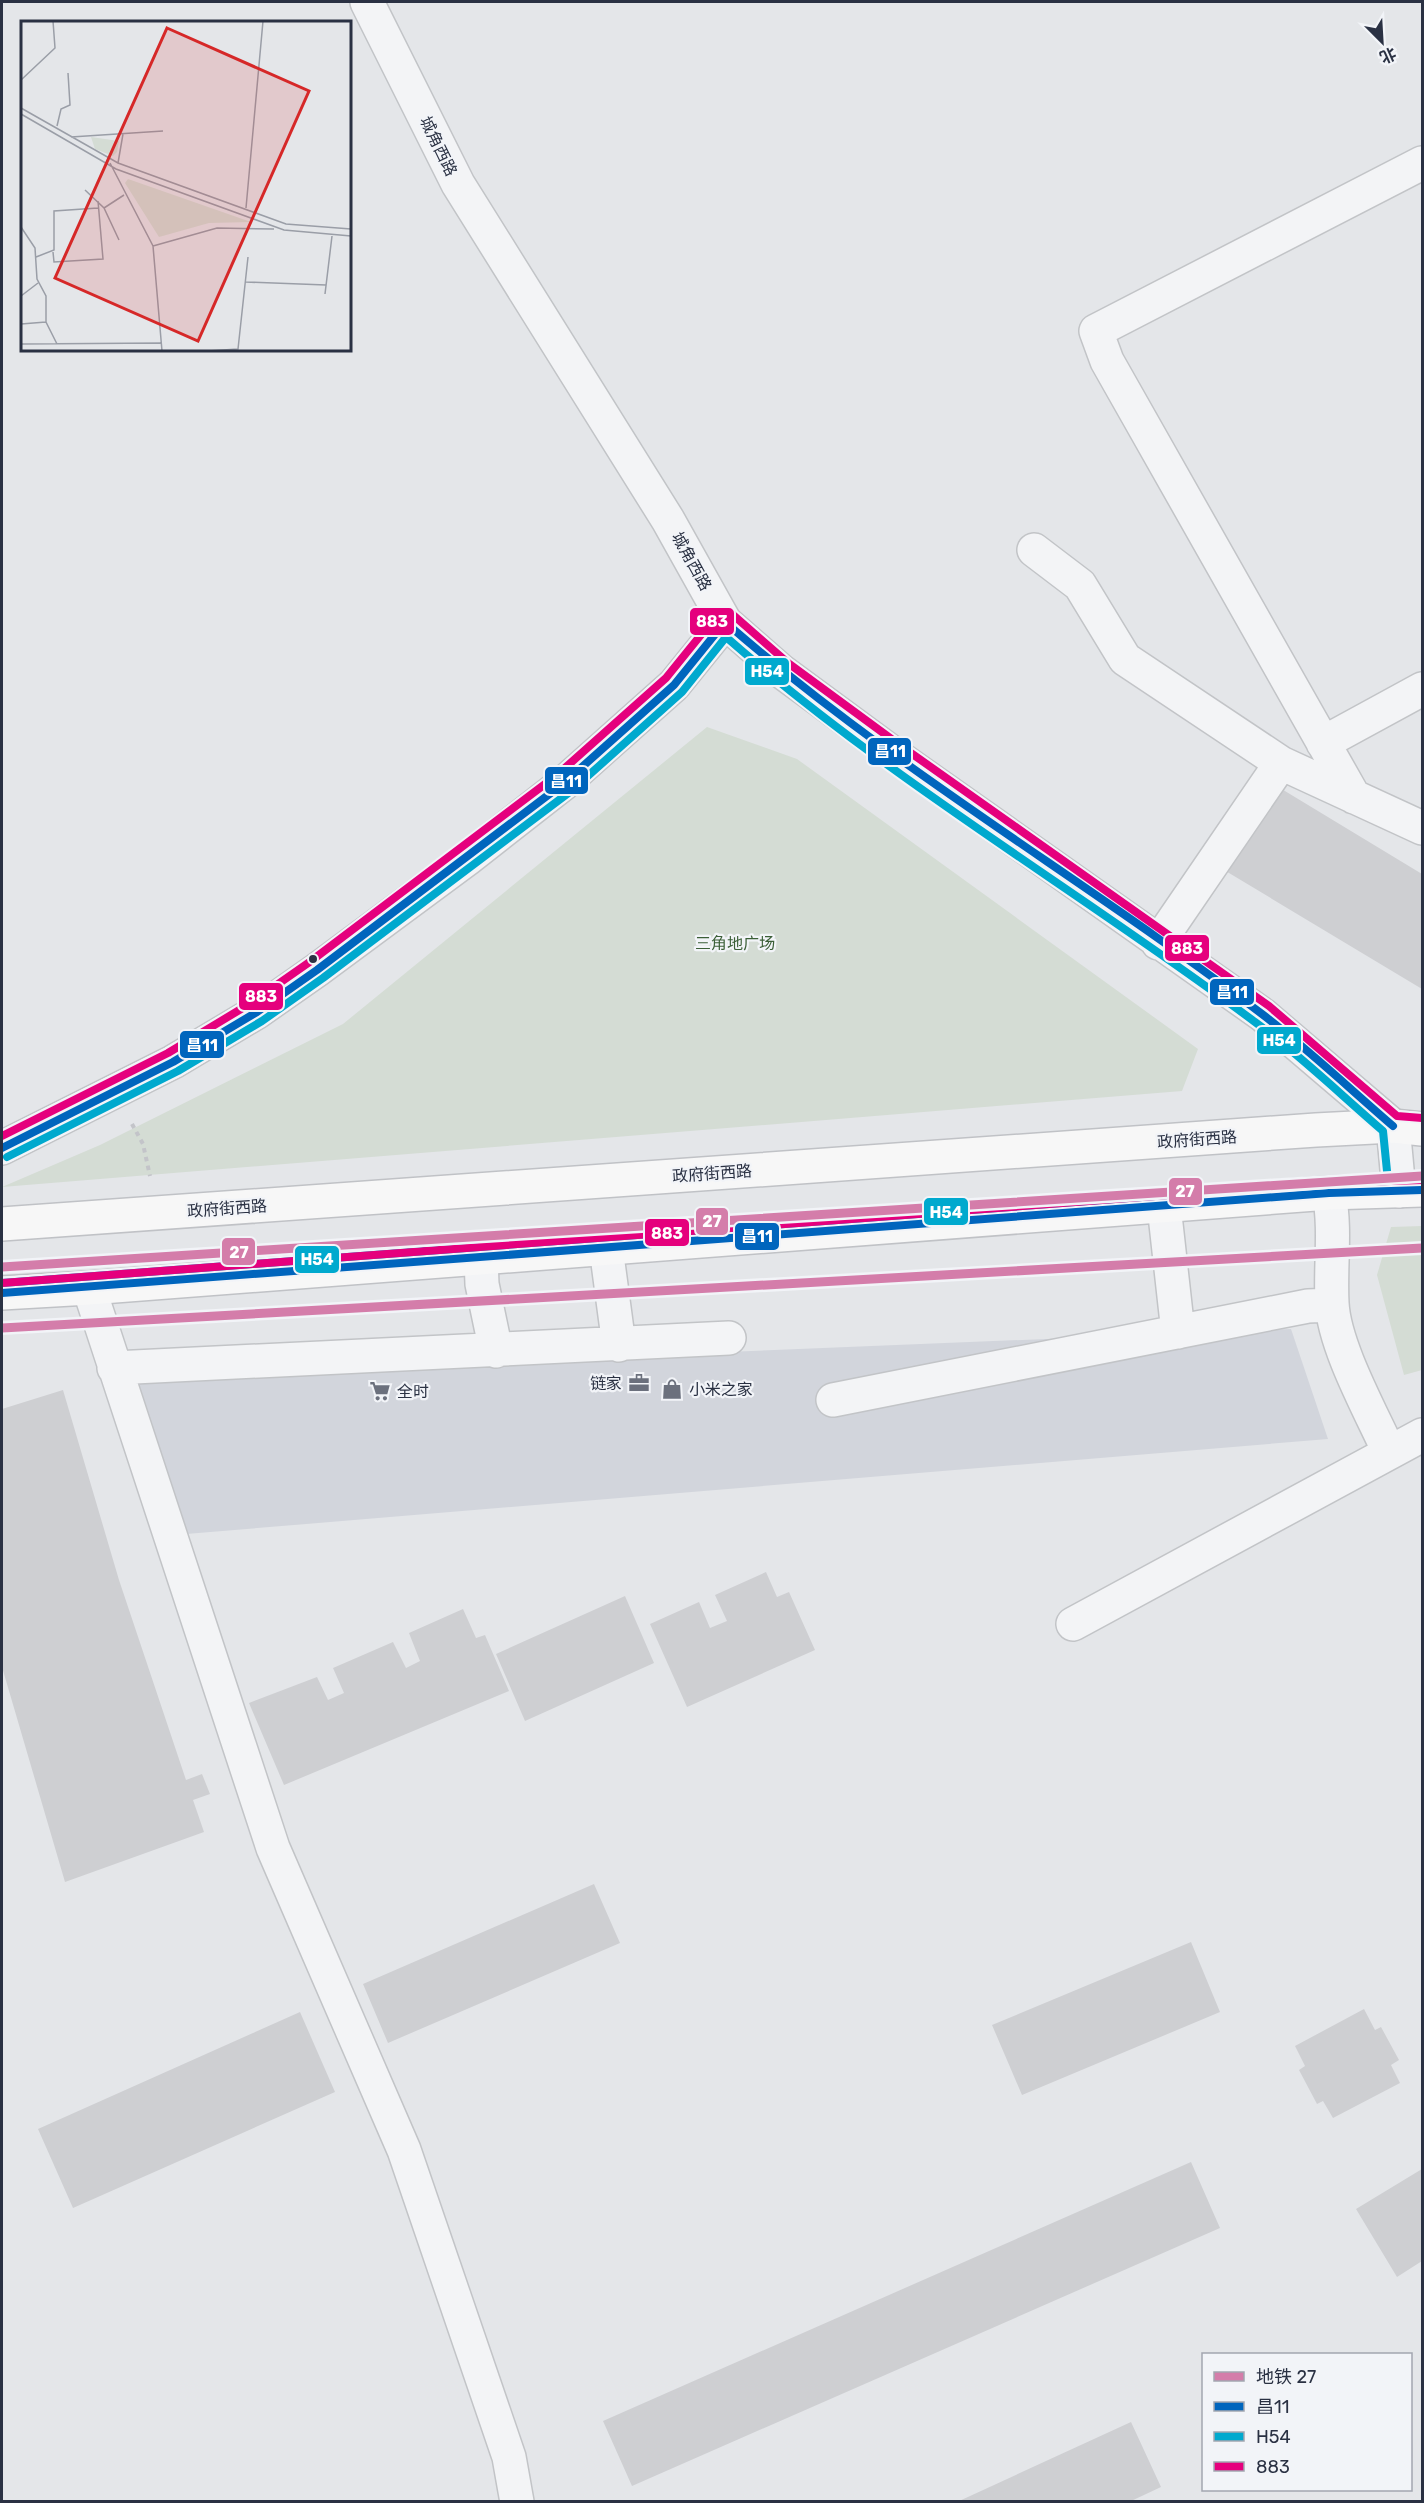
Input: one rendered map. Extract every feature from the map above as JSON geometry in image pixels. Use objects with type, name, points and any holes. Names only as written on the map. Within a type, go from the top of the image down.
[{"type":"main road","name":"政府街西路","points":[[2,1224],[1408,1127]]},
{"type":"main road","points":[[2,1293],[1329,1193],[1411,1191]]},
{"type":"street","name":"城角西路","points":[[367,2],[458,184],[668,520],[725,622],[782,671],[1158,943],[1263,1015],[1408,1127]]},
{"type":"street","points":[[1354,796],[1107,361],[1096,331],[1422,163]]},
{"type":"street","points":[[1034,550],[1080,585],[1125,659],[1281,763],[1422,828]]},
{"type":"street","points":[[2,1148],[173,1062],[257,1012],[317,970],[467,859],[564,783],[674,685],[725,622]]},
{"type":"street","points":[[1323,743],[1422,689]]},
{"type":"street","points":[[1158,943],[1281,763]]},
{"type":"street","points":[[1408,1127],[1411,1191]]},
{"type":"street","points":[[1329,1193],[1334,1218],[1332,1305],[1347,1361],[1389,1452]]},
{"type":"street","points":[[1164,1206],[1178,1332]]},
{"type":"street","points":[[606,1248],[619,1345]]},
{"type":"street","points":[[481,1258],[482,1284],[496,1351]]},
{"type":"street","points":[[89,1288],[273,1848],[404,2150],[509,2457],[517,2502]]},
{"type":"street","points":[[833,1400],[1308,1306],[1332,1305]]},
{"type":"street","points":[[114,1368],[729,1338]]},
{"type":"street","points":[[1073,1623],[1422,1435]]},
{"type":"path","points":[[129,1117],[143,1144],[151,1179]]},
{"type":"shaded area","points":[[1291,1329],[1328,1439],[174,1535],[136,1376]]},
{"type":"green space","name":"三角地广场","points":[[707,727],[797,759],[1198,1049],[1182,1091],[2,1187],[100,1145],[343,1024]]},
{"type":"green space","points":[[1422,1226],[1422,1370],[1404,1375],[1377,1275],[1391,1227]]},
{"type":"building","points":[[1275,785],[1422,874],[1422,989],[1224,870]]},
{"type":"building","points":[[63,1390],[119,1580],[186,1780],[202,1774],[210,1794],[193,1800],[204,1832],[65,1882],[2,1667],[2,1409]]},
{"type":"building","points":[[766,1572],[777,1597],[789,1592],[815,1650],[687,1707],[650,1624],[699,1602],[710,1628],[727,1621],[715,1595]]},
{"type":"building","points":[[625,1596],[654,1663],[525,1721],[496,1654]]},
{"type":"building","points":[[463,1609],[476,1638],[485,1635],[509,1691],[284,1785],[249,1703],[317,1677],[328,1700],[344,1693],[333,1668],[393,1642],[406,1668],[420,1661],[409,1633]]},
{"type":"building","points":[[594,1884],[620,1943],[388,2043],[363,1984]]},
{"type":"building","points":[[1191,1942],[1220,2012],[1022,2095],[992,2025]]},
{"type":"building","points":[[1364,2009],[1375,2030],[1381,2027],[1399,2060],[1391,2065],[1400,2083],[1333,2118],[1323,2101],[1317,2104],[1299,2070],[1305,2066],[1295,2046]]},
{"type":"building","points":[[300,2012],[335,2092],[73,2208],[38,2129]]},
{"type":"building","points":[[1191,2162],[1220,2228],[632,2486],[603,2421]]},
{"type":"building","points":[[1422,2169],[1422,2261],[1397,2277],[1356,2209]]},
{"type":"building","points":[[1131,2422],[1161,2487],[1129,2502],[957,2502]]},
{"type":"metro line","name":"27","points":[[2,1267],[1422,1176]]},
{"type":"metro line","name":"27","points":[[2,1328],[1422,1248]]},
{"type":"transit line","name":"883","points":[[2,1136],[168,1053],[251,1003],[311,961],[557,775],[666,678],[717,615],[725,612],[732,614],[788,663],[901,746],[1269,1006],[1397,1116],[1422,1118]]},
{"type":"transit line","name":"昌11","points":[[725,622],[789,675],[922,775],[1262,1014],[1393,1126]]},
{"type":"transit line","name":"昌11","points":[[2,1148],[173,1062],[257,1012],[317,970],[564,783],[674,685],[725,622]]},
{"type":"transit line","name":"H54","points":[[2,1283],[1328,1183],[1388,1181],[1383,1131],[1288,1048],[1189,974],[853,740],[726,637],[682,692],[571,791],[323,978],[262,1021],[178,1071],[7,1157]]},
{"type":"transit line","name":"883","points":[[2,1283],[1328,1183],[1422,1180]]},
{"type":"transit line","name":"昌11","points":[[2,1293],[1329,1193],[1422,1190]]},
{"type":"place","name":"链家","points":[[639,1383]]},
{"type":"place","name":"小米之家","points":[[672,1389]]},
{"type":"place","name":"全时","points":[[380,1391]]}]
